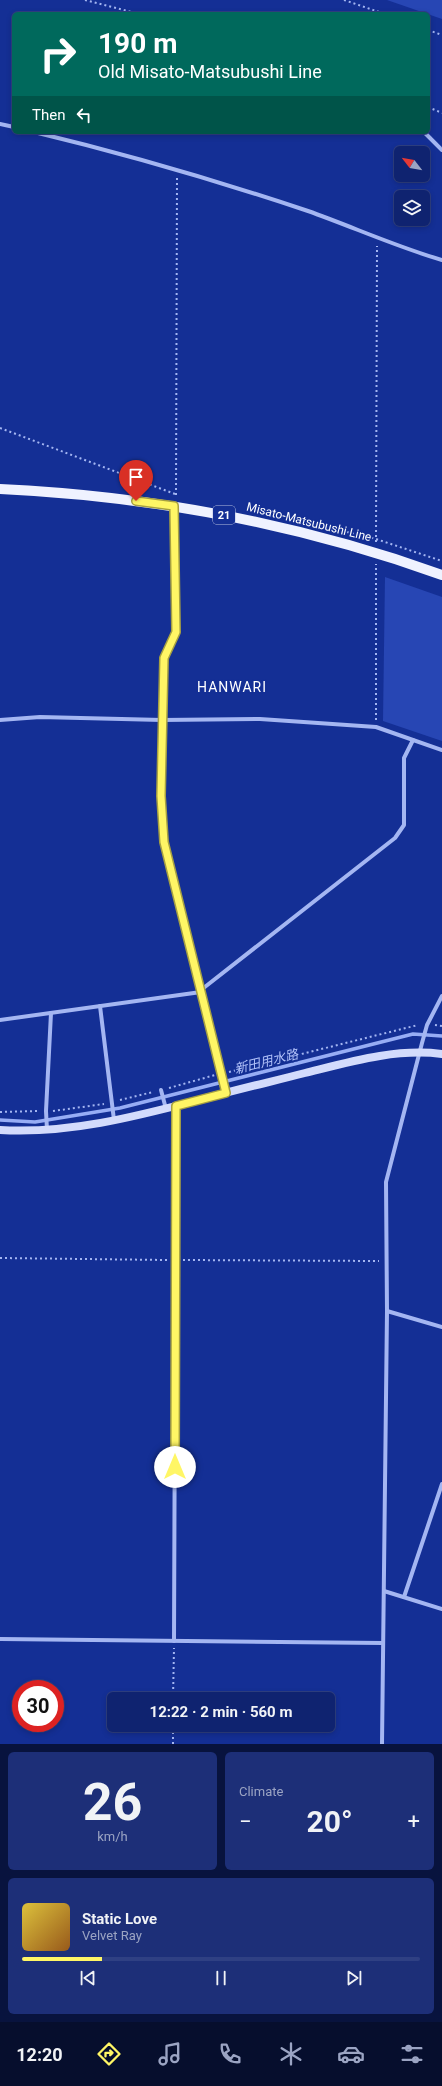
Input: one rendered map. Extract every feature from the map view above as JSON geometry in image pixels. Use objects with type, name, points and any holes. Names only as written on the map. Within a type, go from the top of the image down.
[{"type":"main road","name":"Misato-Matsubushi Line","points":[[0,489],[64,493],[174,506],[263,522],[376,552],[442,575]]},
{"type":"street","points":[[0,124],[12,127]]},
{"type":"street","points":[[41,134],[238,188],[442,260]]},
{"type":"street","points":[[426,134],[442,150]]},
{"type":"street","points":[[174,506],[176,632],[164,658],[161,796],[164,842],[226,1089]]},
{"type":"street","points":[[0,720],[40,717],[162,720],[260,719],[376,727],[442,750]]},
{"type":"street","points":[[0,1020],[201,991],[395,838],[404,825],[404,758],[413,740]]},
{"type":"street","points":[[382,1744],[387,1311],[385,1261],[386,1182],[427,1025],[442,996]]},
{"type":"street","points":[[100,1006],[114,1117]]},
{"type":"street","points":[[47,1127],[46,1111],[51,1013]]},
{"type":"street","points":[[0,1130],[78,1127],[165,1105],[176,1106],[226,1089],[421,1047],[442,1054]]},
{"type":"street","points":[[161,1090],[165,1105]]},
{"type":"street","points":[[174,1641],[176,1106]]},
{"type":"street","points":[[387,1311],[442,1327]]},
{"type":"street","points":[[404,1597],[442,1484]]},
{"type":"street","points":[[384,1591],[442,1609]]},
{"type":"street","points":[[0,1639],[383,1643]]},
{"type":"path","points":[[85,0],[131,12]]},
{"type":"path","points":[[344,0],[379,12]]},
{"type":"path","points":[[430,31],[442,35]]},
{"type":"path","points":[[430,108],[442,113]]},
{"type":"path","points":[[174,506],[176,495],[177,171]]},
{"type":"path","points":[[376,727],[377,236]]},
{"type":"path","points":[[0,428],[176,495]]},
{"type":"path","points":[[0,1258],[385,1261]]},
{"type":"path","points":[[173,1692],[174,1641]]},
{"type":"path","points":[[173,1732],[173,1744]]},
{"type":"shaded area","points":[[387,0],[442,0],[442,19],[430,15],[430,12],[422,12]]},
{"type":"shaded area","points":[[385,577],[442,597],[442,741],[383,721]]},
{"type":"waterway","name":"新田用水路","points":[[0,1120],[35,1122],[120,1108],[413,1034],[442,1036]]},
{"type":"district","name":"HANWARI","points":[[232,687]]},
{"type":"route","points":[[136,501],[174,506],[177,611],[176,632],[164,658],[161,796],[164,842],[226,1093],[176,1106],[175,1467]]}]
